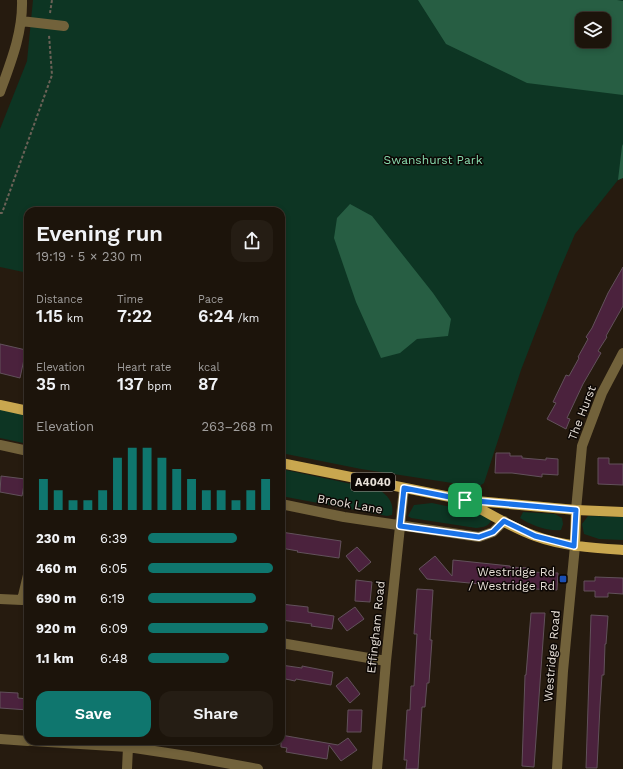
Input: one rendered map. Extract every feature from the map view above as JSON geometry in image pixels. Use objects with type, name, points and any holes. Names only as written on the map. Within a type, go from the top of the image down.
[{"type":"main road","points":[[0,405],[24,410]]},
{"type":"main road","name":"A4040","points":[[285,464],[465,500],[576,510],[623,512]]},
{"type":"main road","name":"A4040","points":[[465,500],[535,536],[574,546],[623,550]]},
{"type":"main road","points":[[574,546],[576,510]]},
{"type":"street","points":[[0,92],[15,52],[21,21],[22,0]]},
{"type":"street","points":[[21,21],[64,26]]},
{"type":"street","name":"The Hurst","points":[[576,510],[582,446],[602,393],[623,353]]},
{"type":"street","points":[[0,445],[24,450]]},
{"type":"street","name":"Effingham Road","points":[[376,769],[404,488]]},
{"type":"street","name":"Brook Lane","points":[[285,505],[344,517],[479,537],[493,532],[504,521]]},
{"type":"street","name":"Westridge Road","points":[[557,769],[563,671],[574,546]]},
{"type":"street","points":[[0,599],[22,600],[24,592]]},
{"type":"street","points":[[285,644],[386,661]]},
{"type":"street","points":[[0,739],[24,741]]},
{"type":"street","points":[[96,745],[128,747],[258,769]]},
{"type":"street","points":[[127,769],[128,747]]},
{"type":"path","points":[[0,213],[2,213],[52,75],[49,24],[52,0]]},
{"type":"green space","name":"Swanshurst Park","points":[[33,0],[623,0],[623,178],[618,180],[575,234],[521,370],[484,483],[478,487],[361,469],[285,454],[285,207],[24,207],[24,272],[0,267],[0,129],[27,61]]},
{"type":"green space","points":[[418,0],[623,1],[623,95],[527,83],[446,44]]},
{"type":"green space","points":[[623,144],[623,178],[618,180],[622,146]]},
{"type":"green space","points":[[350,204],[372,216],[433,293],[451,319],[448,336],[417,339],[400,353],[381,358],[356,302],[334,238],[337,218]]},
{"type":"green space","points":[[0,409],[24,414],[24,443],[0,438]]},
{"type":"green space","points":[[285,470],[380,490],[386,495],[392,507],[392,515],[387,516],[285,497]]},
{"type":"green space","points":[[432,503],[485,514],[491,520],[487,525],[476,528],[411,518],[408,516],[414,505]]},
{"type":"green space","points":[[523,512],[555,514],[562,518],[563,524],[561,530],[545,529],[529,523],[520,518]]},
{"type":"green space","points":[[588,516],[623,517],[623,540],[599,539],[584,534],[582,524]]},
{"type":"building","points":[[623,267],[623,306],[598,351],[601,353],[583,384],[567,418],[570,419],[566,429],[547,419],[556,403],[553,402],[566,375],[569,376],[579,358],[578,357],[588,339],[586,337]]},
{"type":"building","points":[[0,344],[24,350],[24,359],[20,378],[0,373]]},
{"type":"building","points":[[496,453],[510,453],[510,456],[522,456],[522,458],[546,460],[546,458],[558,459],[558,475],[542,474],[542,477],[512,473],[495,473]]},
{"type":"building","points":[[598,458],[609,458],[609,464],[623,464],[623,485],[598,484]]},
{"type":"building","points":[[1,476],[24,479],[22,496],[0,492]]},
{"type":"building","points":[[285,533],[341,541],[339,558],[297,552],[298,551],[285,549]]},
{"type":"building","points":[[357,547],[371,562],[359,572],[346,556]]},
{"type":"building","points":[[435,556],[452,576],[453,560],[529,568],[529,572],[558,573],[557,590],[534,589],[534,586],[508,585],[508,589],[491,588],[491,585],[427,579],[419,569]]},
{"type":"building","points":[[595,577],[623,578],[623,594],[608,593],[608,597],[595,597],[595,591],[584,591],[584,581],[595,581]]},
{"type":"building","points":[[356,580],[372,582],[370,602],[355,601]]},
{"type":"building","points":[[417,589],[433,590],[430,640],[432,640],[429,683],[427,683],[425,707],[422,707],[418,769],[406,769],[407,760],[404,760],[407,710],[410,710],[411,686],[414,686],[417,634],[414,634]]},
{"type":"building","points":[[285,604],[308,607],[308,612],[334,616],[332,629],[311,626],[312,624],[285,621]]},
{"type":"building","points":[[355,607],[364,619],[347,631],[338,619]]},
{"type":"building","points":[[531,613],[545,613],[534,767],[522,766],[525,675]]},
{"type":"building","points":[[591,615],[608,616],[604,675],[602,675],[597,768],[586,768]]},
{"type":"building","points":[[285,666],[302,668],[302,666],[333,672],[331,685],[296,679],[295,681],[285,679]]},
{"type":"building","points":[[347,677],[360,694],[350,703],[336,686]]},
{"type":"building","points":[[0,692],[18,693],[18,698],[24,699],[24,710],[0,708]]},
{"type":"building","points":[[348,710],[362,710],[361,732],[347,732]]},
{"type":"building","points":[[285,736],[338,745],[348,738],[357,750],[341,761],[329,745],[327,759],[286,752],[287,748],[281,747],[281,745],[285,745]]},
{"type":"place","name":"Westridge Rd / Westridge Rd","points":[[563,579]]},
{"type":"route","points":[[404,488],[465,500],[576,510],[574,546],[535,536],[504,521],[493,532],[479,537],[400,526],[404,488]]}]
